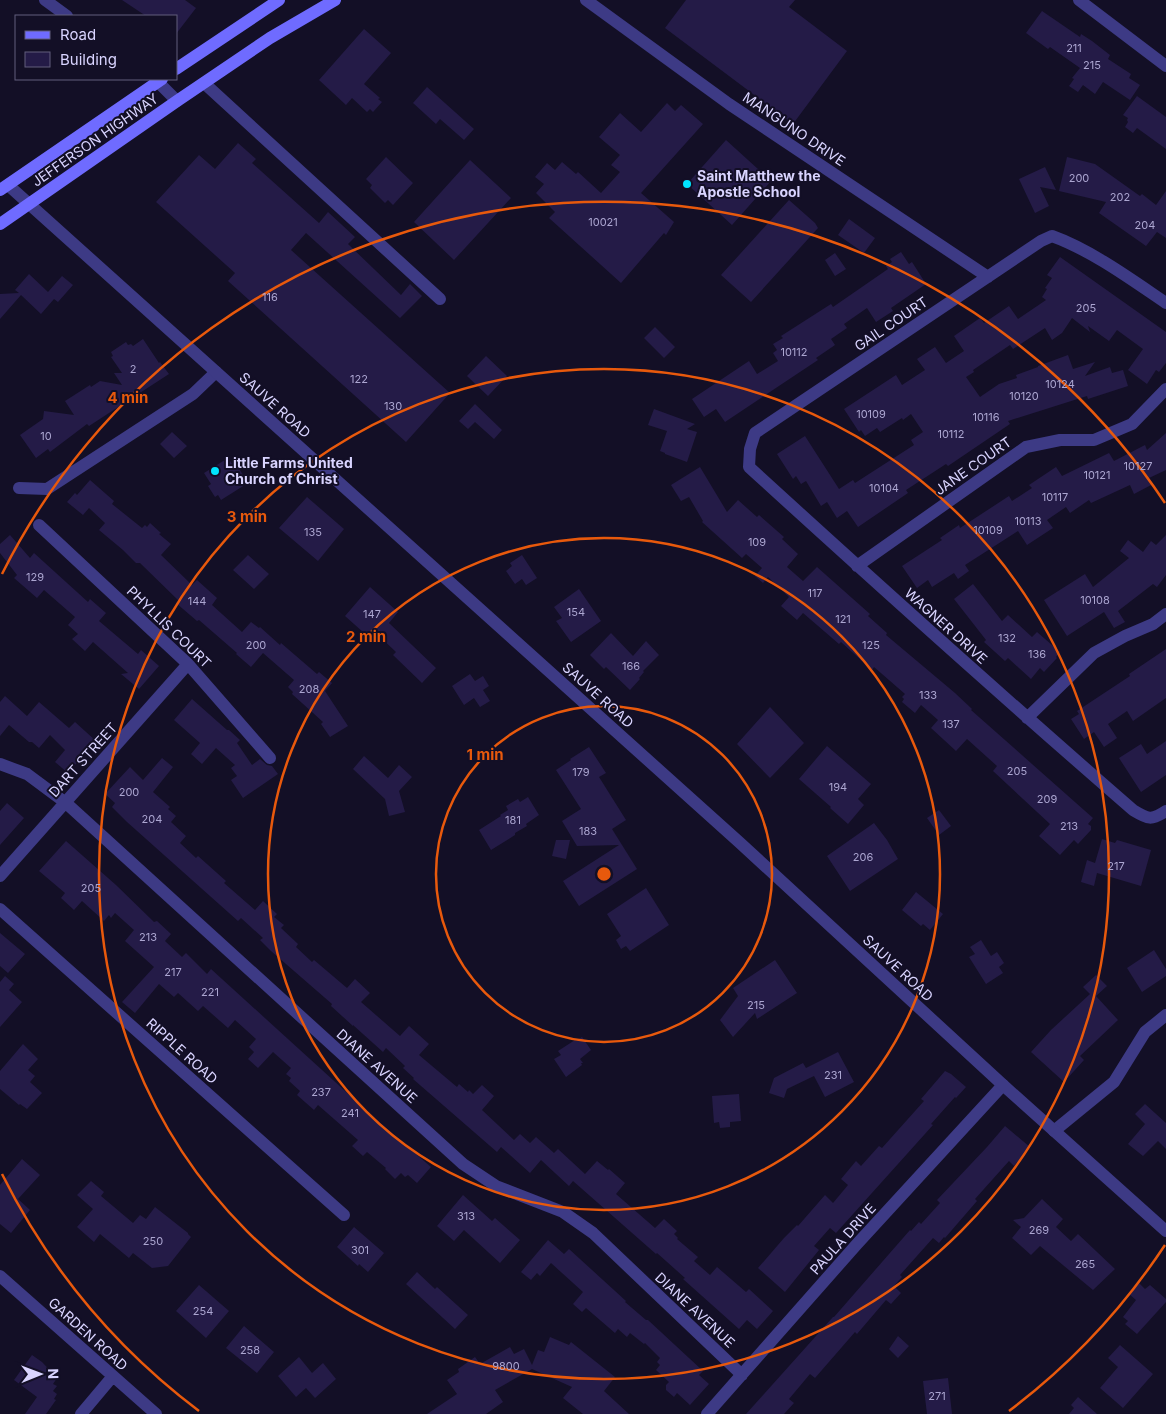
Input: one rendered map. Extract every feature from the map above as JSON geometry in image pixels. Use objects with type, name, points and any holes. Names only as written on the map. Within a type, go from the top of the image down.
[{"type":"main road","points":[[178,68],[279,0]]},
{"type":"main road","name":"JEFFERSON HIGHWAY","points":[[0,224],[270,38],[334,0]]},
{"type":"main road","name":"JEFFERSON HIGHWAY","points":[[4,188],[158,80]]},
{"type":"street","points":[[45,0],[66,15]]},
{"type":"street","name":"MANGUNO DRIVE","points":[[586,0],[729,104],[988,278]]},
{"type":"street","points":[[1079,0],[1166,66]]},
{"type":"street","points":[[158,80],[177,101]]},
{"type":"street","points":[[204,83],[440,299]]},
{"type":"street","name":"SAUVE ROAD","points":[[4,188],[30,204],[739,842],[1054,1131],[1166,1231]]},
{"type":"street","name":"GAIL COURT","points":[[753,440],[755,433],[1041,241],[1052,236],[1065,240],[1112,267],[1166,303]]},
{"type":"street","points":[[19,488],[47,489],[193,394],[216,372]]},
{"type":"street","name":"JANE COURT","points":[[857,566],[1026,447],[1060,440],[1094,440],[1132,424],[1166,389]]},
{"type":"street","name":"WAGNER DRIVE","points":[[753,440],[750,449],[749,467],[857,566],[1133,810],[1146,818],[1156,818],[1166,811]]},
{"type":"street","name":"PHYLLIS COURT","points":[[39,525],[188,664],[270,758]]},
{"type":"street","points":[[1027,718],[1094,653],[1153,624],[1166,614]]},
{"type":"street","name":"DART STREET","points":[[0,876],[188,664]]},
{"type":"street","name":"DIANE AVENUE","points":[[0,764],[27,774],[66,803],[462,1164],[496,1186],[563,1212],[593,1233],[742,1375]]},
{"type":"street","name":"RIPPLE ROAD","points":[[0,909],[344,1215]]},
{"type":"street","points":[[1054,1131],[1114,1082],[1145,1032],[1166,1015]]},
{"type":"street","name":"PAULA DRIVE","points":[[707,1414],[857,1244],[1004,1085]]},
{"type":"street","name":"GARDEN ROAD","points":[[0,1276],[156,1414]]},
{"type":"street","points":[[81,1414],[113,1376]]},
{"type":"building","points":[[122,0],[185,0],[196,8],[178,31],[178,15],[144,15]]},
{"type":"building","points":[[686,0],[795,0],[789,7],[847,51],[793,124],[665,28]]},
{"type":"building","points":[[1042,11],[1080,37],[1081,34],[1092,41],[1110,55],[1108,59],[1131,74],[1129,78],[1140,85],[1130,100],[1103,82],[1095,94],[1083,85],[1078,92],[1069,86],[1074,79],[1072,78],[1080,68],[1026,33]]},
{"type":"building","points":[[364,29],[391,53],[364,84],[382,102],[373,112],[370,109],[367,112],[352,98],[346,105],[319,80]]},
{"type":"building","points":[[427,87],[474,129],[464,140],[440,119],[436,124],[413,103]]},
{"type":"building","points":[[1137,96],[1166,117],[1166,149],[1137,128],[1133,133],[1125,127],[1128,118],[1123,115]]},
{"type":"building","points":[[667,103],[675,111],[681,105],[703,124],[641,193],[674,222],[666,235],[664,233],[621,283],[549,218],[555,212],[536,193],[544,184],[535,177],[547,163],[555,170],[562,162],[576,174],[578,172],[601,193],[620,172],[611,165],[620,155],[599,137],[620,113],[641,132]]},
{"type":"building","points":[[726,140],[771,181],[732,225],[687,184]]},
{"type":"building","points":[[238,143],[256,159],[252,163],[319,223],[328,212],[355,237],[348,244],[401,295],[410,284],[422,296],[400,318],[306,233],[291,250],[450,393],[406,442],[228,281],[235,273],[156,202],[199,155],[215,169]]},
{"type":"building","points":[[386,157],[413,183],[393,205],[388,200],[385,203],[370,188],[372,185],[366,179]]},
{"type":"building","points":[[1067,157],[1095,164],[1156,205],[1166,191],[1166,238],[1157,232],[1146,246],[1099,213],[1106,202],[1059,191]]},
{"type":"building","points":[[470,160],[511,198],[454,260],[414,222]]},
{"type":"building","points":[[1045,167],[1056,190],[1040,187],[1049,206],[1035,213],[1019,179]]},
{"type":"building","points":[[789,200],[815,223],[818,228],[751,302],[721,275]]},
{"type":"building","points":[[849,219],[875,238],[864,253],[838,235]]},
{"type":"building","points":[[901,252],[909,264],[912,262],[926,284],[891,308],[893,311],[876,322],[867,308],[844,324],[847,328],[831,339],[835,345],[816,358],[818,360],[725,422],[716,409],[704,417],[692,399],[749,361],[757,374],[778,361],[773,353],[777,350],[773,344],[783,338],[781,336],[831,304],[833,307],[888,269],[886,266],[892,262],[890,259]]},
{"type":"building","points":[[835,253],[846,269],[835,276],[825,260]]},
{"type":"building","points":[[1060,257],[1166,332],[1166,363],[1159,372],[1156,370],[1147,384],[1128,370],[1143,349],[1117,330],[1109,341],[1088,326],[1090,332],[1072,318],[1062,333],[1052,340],[1045,328],[1013,349],[1010,345],[973,370],[974,372],[966,377],[980,397],[999,384],[1017,378],[1016,375],[1068,355],[1073,369],[1095,362],[1085,376],[1110,367],[1112,373],[1123,370],[1128,386],[1088,399],[1087,396],[1008,421],[1010,424],[948,466],[946,464],[906,490],[908,493],[858,527],[847,511],[837,518],[827,502],[821,506],[806,481],[801,484],[796,476],[793,479],[777,454],[805,436],[839,489],[853,480],[855,483],[914,445],[911,440],[923,432],[911,414],[880,432],[877,428],[865,436],[861,430],[859,432],[844,409],[896,375],[902,385],[925,370],[917,359],[935,347],[946,363],[964,351],[954,336],[980,318],[984,323],[1009,306],[1018,319],[1046,300],[1042,297],[1047,289],[1045,288],[1052,278],[1047,275]]},
{"type":"building","points":[[29,274],[48,292],[62,276],[73,285],[58,302],[54,299],[41,314],[21,295],[0,319],[0,294],[19,293],[15,290]]},
{"type":"building","points":[[655,327],[675,347],[664,358],[644,338]]},
{"type":"building","points":[[143,339],[169,374],[89,426],[87,424],[50,452],[48,449],[36,458],[20,435],[43,419],[44,411],[74,415],[65,401],[90,385],[91,387],[100,381],[122,385],[114,373],[122,373],[111,357],[113,356],[111,352],[126,342],[128,345],[131,344],[133,346]]},
{"type":"building","points":[[486,356],[507,376],[488,396],[467,376]]},
{"type":"building","points":[[475,404],[502,430],[494,439],[475,422],[468,429],[459,421]]},
{"type":"building","points":[[654,409],[695,424],[687,429],[697,432],[687,462],[660,451],[667,431],[648,425]]},
{"type":"building","points":[[172,432],[187,446],[174,458],[160,444]]},
{"type":"building","points":[[1166,433],[1166,470],[1149,478],[1153,484],[1134,494],[1130,485],[1091,503],[1089,500],[1070,513],[1066,507],[1047,520],[1053,528],[1027,545],[1018,531],[965,565],[969,571],[958,579],[954,573],[932,587],[928,580],[917,588],[902,566],[942,540],[940,538],[959,525],[960,528],[1009,496],[1012,501],[1032,488],[1029,485],[1056,467],[1062,476],[1109,453],[1114,461],[1145,445],[1147,450]]},
{"type":"building","points":[[228,458],[235,468],[238,467],[248,483],[221,500],[218,495],[215,497],[208,486],[211,484],[204,473]]},
{"type":"building","points":[[700,467],[727,512],[738,500],[784,537],[782,539],[798,554],[787,567],[803,581],[817,567],[870,614],[868,616],[887,633],[886,635],[955,693],[971,710],[1093,818],[1088,824],[1091,826],[1091,830],[1078,844],[1074,840],[1060,855],[1039,836],[1050,824],[993,771],[997,766],[967,739],[956,751],[931,728],[938,720],[921,705],[915,713],[902,702],[904,699],[902,697],[905,694],[874,667],[872,670],[841,642],[839,644],[803,613],[797,620],[781,606],[789,597],[768,577],[763,583],[755,576],[762,568],[746,554],[742,558],[702,522],[689,497],[681,501],[671,485]]},
{"type":"building","points":[[90,480],[114,501],[112,504],[142,528],[145,525],[147,527],[150,523],[161,533],[159,534],[171,544],[161,555],[192,585],[197,580],[217,598],[212,605],[242,632],[251,622],[260,627],[317,674],[319,672],[332,683],[325,691],[348,726],[330,737],[321,724],[323,722],[292,694],[293,692],[288,687],[294,680],[263,653],[251,667],[199,620],[197,621],[176,603],[179,601],[140,563],[136,563],[99,530],[105,523],[89,508],[83,515],[67,502],[75,493],[77,495]]},
{"type":"building","points":[[307,497],[344,529],[318,561],[279,528]]},
{"type":"building","points":[[10,535],[30,558],[34,553],[88,602],[90,599],[106,613],[99,621],[138,654],[141,650],[159,666],[139,689],[121,674],[128,673],[93,642],[85,651],[72,639],[78,634],[68,625],[75,617],[44,590],[37,598],[14,578],[17,575],[0,553],[0,544]]},
{"type":"building","points":[[1166,535],[1166,575],[1157,587],[1153,584],[1118,611],[1125,622],[1114,628],[1104,612],[1067,636],[1044,600],[1085,574],[1093,587],[1129,558],[1120,551],[1128,540],[1143,552],[1151,541],[1156,545]]},
{"type":"building","points":[[248,555],[269,574],[254,589],[233,570]]},
{"type":"building","points":[[522,555],[537,578],[526,585],[522,579],[515,584],[506,571],[512,566],[510,563]]},
{"type":"building","points":[[973,584],[1002,621],[1008,615],[1032,637],[1037,632],[1060,652],[1044,672],[1040,668],[1031,679],[1008,658],[1005,661],[984,642],[986,640],[954,599]]},
{"type":"building","points":[[370,587],[398,612],[389,623],[436,668],[422,683],[393,655],[396,652],[378,635],[373,641],[345,616]]},
{"type":"building","points":[[579,589],[601,621],[571,642],[556,621],[562,618],[554,607]]},
{"type":"building","points":[[611,633],[633,656],[646,641],[659,655],[643,671],[640,679],[630,690],[606,667],[604,669],[590,655]]},
{"type":"building","points":[[1166,649],[1166,698],[1133,721],[1127,711],[1108,724],[1117,738],[1104,747],[1094,732],[1084,739],[1071,719],[1079,714],[1077,711],[1130,676],[1129,674]]},
{"type":"building","points":[[470,674],[475,681],[483,676],[489,686],[483,690],[490,701],[480,707],[474,698],[464,705],[452,686]]},
{"type":"building","points":[[5,696],[27,716],[39,702],[69,728],[75,722],[96,741],[68,773],[55,762],[65,750],[50,735],[39,748],[9,725],[0,736],[0,702]]},
{"type":"building","points":[[192,699],[240,740],[237,743],[252,765],[260,759],[267,765],[272,766],[278,774],[243,798],[231,780],[237,776],[231,768],[235,765],[216,748],[202,764],[191,754],[200,743],[174,720]]},
{"type":"building","points":[[770,707],[804,743],[770,778],[737,744]]},
{"type":"building","points":[[1166,741],[1166,775],[1141,792],[1119,758],[1141,744],[1147,754]]},
{"type":"building","points":[[827,746],[871,784],[858,799],[864,805],[848,824],[799,779]]},
{"type":"building","points":[[589,747],[606,773],[599,777],[626,820],[612,829],[637,869],[579,906],[563,881],[619,845],[577,846],[562,821],[581,809],[556,770]]},
{"type":"building","points":[[364,756],[388,778],[399,765],[412,777],[399,791],[405,812],[389,816],[385,799],[353,769]]},
{"type":"building","points":[[162,758],[173,767],[153,792],[170,807],[168,809],[176,816],[171,822],[186,836],[180,843],[226,881],[224,883],[255,910],[263,901],[277,914],[274,917],[284,925],[281,928],[298,944],[296,947],[312,962],[314,960],[347,988],[355,979],[370,993],[361,1002],[400,1036],[409,1026],[429,1044],[419,1055],[457,1087],[459,1084],[473,1094],[482,1085],[494,1096],[482,1110],[514,1140],[520,1134],[530,1143],[536,1137],[554,1153],[558,1149],[585,1174],[597,1161],[609,1169],[625,1183],[616,1194],[655,1228],[664,1219],[677,1231],[674,1234],[677,1239],[698,1257],[694,1261],[710,1275],[717,1267],[746,1292],[749,1289],[773,1311],[757,1329],[747,1320],[739,1329],[657,1253],[573,1181],[569,1186],[541,1160],[530,1173],[501,1147],[497,1152],[413,1079],[403,1068],[405,1066],[386,1048],[383,1052],[331,1006],[332,1004],[271,951],[260,940],[263,938],[241,918],[238,921],[127,822],[112,807],[115,803],[105,794],[130,767],[143,780]]},
{"type":"building","points":[[528,797],[539,815],[526,824],[527,826],[515,833],[515,835],[491,850],[479,830],[508,810],[506,806],[518,799],[520,802]]},
{"type":"building","points":[[7,803],[24,818],[0,845],[0,811]]},
{"type":"building","points":[[939,810],[951,826],[939,835],[927,818]]},
{"type":"building","points":[[874,823],[898,859],[850,891],[827,856]]},
{"type":"building","points":[[1102,839],[1115,843],[1117,840],[1151,850],[1141,886],[1097,873],[1094,886],[1081,882],[1087,860],[1095,863]]},
{"type":"building","points":[[556,840],[570,840],[566,859],[552,856]]},
{"type":"building","points":[[66,841],[154,922],[157,921],[171,934],[165,941],[182,957],[186,953],[207,974],[211,969],[431,1167],[417,1183],[408,1175],[405,1177],[401,1173],[395,1179],[386,1168],[367,1152],[363,1156],[352,1146],[358,1140],[318,1105],[314,1110],[297,1095],[300,1091],[289,1081],[291,1078],[286,1074],[291,1068],[273,1052],[258,1068],[248,1059],[254,1052],[249,1047],[256,1039],[235,1020],[228,1028],[203,1006],[198,1011],[178,993],[174,997],[159,984],[135,1013],[122,1002],[154,967],[125,941],[134,930],[115,913],[111,918],[109,915],[104,921],[82,901],[74,910],[61,898],[65,893],[39,871]]},
{"type":"building","points":[[646,888],[669,925],[630,951],[626,946],[621,949],[616,940],[621,936],[607,914]]},
{"type":"building","points":[[916,892],[943,914],[930,930],[923,924],[921,926],[902,910]]},
{"type":"building","points":[[0,933],[25,954],[8,973],[0,966]]},
{"type":"building","points":[[981,940],[991,956],[997,952],[1004,963],[999,967],[1003,973],[986,984],[969,957],[975,954],[970,947]]},
{"type":"building","points":[[1154,950],[1166,969],[1166,976],[1142,992],[1127,968]]},
{"type":"building","points":[[775,960],[797,993],[757,1019],[755,1013],[733,1037],[720,1020],[738,996],[733,988]]},
{"type":"building","points":[[1096,975],[1107,986],[1096,996],[1118,1020],[1080,1056],[1084,1060],[1064,1082],[1031,1052],[1051,1030],[1090,994],[1083,987]]},
{"type":"building","points":[[5,976],[14,984],[9,990],[22,1002],[0,1027],[0,982]]},
{"type":"building","points":[[582,1037],[591,1050],[580,1059],[583,1063],[581,1063],[582,1065],[566,1077],[554,1059],[561,1055],[558,1051]]},
{"type":"building","points":[[23,1044],[38,1059],[28,1070],[35,1076],[30,1082],[42,1093],[27,1109],[19,1105],[0,1089],[0,1071]]},
{"type":"building","points":[[838,1052],[854,1082],[825,1097],[814,1076],[787,1089],[784,1098],[769,1093],[774,1078],[803,1063],[806,1068]]},
{"type":"building","points":[[945,1071],[966,1087],[955,1097],[931,1124],[933,1125],[836,1233],[830,1228],[814,1246],[819,1250],[785,1292],[758,1268],[825,1195],[833,1203],[848,1185],[841,1179],[856,1161],[861,1166],[879,1146],[882,1148],[924,1101],[921,1099]]},
{"type":"building","points":[[739,1094],[741,1121],[730,1122],[730,1127],[720,1128],[719,1122],[714,1123],[712,1096]]},
{"type":"building","points":[[1145,1104],[1166,1123],[1166,1149],[1158,1141],[1143,1156],[1128,1144],[1145,1124],[1135,1114]]},
{"type":"building","points":[[1005,1126],[1030,1147],[1014,1166],[1009,1161],[975,1199],[977,1201],[945,1238],[939,1243],[933,1238],[900,1275],[902,1277],[894,1286],[901,1293],[891,1304],[886,1300],[815,1378],[810,1374],[789,1399],[794,1403],[784,1414],[746,1414],[910,1230],[919,1222],[921,1224],[940,1203],[937,1200]]},
{"type":"building","points":[[22,1159],[40,1175],[18,1199],[30,1210],[11,1233],[0,1224],[0,1185]]},
{"type":"building","points":[[91,1181],[104,1192],[101,1196],[133,1223],[140,1215],[146,1219],[155,1207],[188,1233],[191,1237],[168,1266],[152,1268],[133,1253],[129,1258],[100,1234],[94,1242],[77,1227],[93,1209],[77,1195]]},
{"type":"building","points":[[463,1195],[492,1221],[495,1218],[520,1240],[500,1263],[464,1230],[454,1241],[437,1226]]},
{"type":"building","points":[[1042,1199],[1063,1219],[1056,1227],[1071,1241],[1078,1234],[1115,1269],[1093,1290],[1040,1246],[1031,1255],[1012,1238],[1021,1227],[1013,1220],[1024,1218]]},
{"type":"building","points":[[354,1227],[384,1253],[368,1272],[359,1264],[358,1266],[337,1247]]},
{"type":"building","points":[[548,1240],[564,1254],[569,1249],[703,1371],[699,1375],[709,1384],[690,1405],[677,1393],[674,1397],[666,1390],[666,1385],[669,1382],[656,1370],[660,1365],[657,1362],[660,1358],[645,1343],[630,1333],[627,1337],[618,1329],[615,1333],[586,1308],[582,1312],[573,1304],[583,1292],[551,1263],[540,1276],[537,1273],[531,1280],[521,1272]]},
{"type":"building","points":[[417,1272],[468,1315],[455,1329],[406,1284]]},
{"type":"building","points":[[1139,1283],[1145,1289],[1150,1285],[1166,1299],[1166,1302],[1137,1334],[1125,1324],[1128,1321],[1123,1317],[1136,1300],[1129,1294]]},
{"type":"building","points":[[199,1285],[229,1311],[206,1338],[176,1311]]},
{"type":"building","points":[[244,1326],[274,1352],[257,1373],[226,1348]]},
{"type":"building","points":[[898,1336],[909,1346],[898,1358],[889,1349]]},
{"type":"building","points":[[550,1337],[569,1345],[571,1342],[615,1377],[604,1391],[629,1414],[583,1414],[563,1398],[572,1387],[532,1369],[495,1390],[503,1402],[486,1414],[427,1414],[457,1394],[447,1380],[459,1372],[458,1369],[475,1357],[480,1364],[510,1347],[514,1354],[524,1349],[532,1365],[538,1350],[544,1352]]},
{"type":"building","points":[[1120,1345],[1153,1374],[1123,1408],[1100,1388],[1118,1367],[1108,1358]]},
{"type":"building","points":[[32,1355],[42,1362],[57,1378],[53,1384],[57,1386],[53,1391],[57,1394],[54,1399],[56,1400],[46,1414],[25,1414],[37,1397],[14,1380]]},
{"type":"building","points":[[299,1357],[312,1373],[323,1363],[336,1379],[315,1398],[306,1388],[296,1397],[278,1376]]},
{"type":"building","points":[[948,1378],[952,1414],[927,1414],[923,1381]]},
{"type":"building","points":[[1078,1397],[1097,1414],[1069,1414],[1074,1408],[1071,1405]]},
{"type":"place","name":"Saint Matthew the Apostle School","points":[[687,184]]},
{"type":"place","name":"Little Farms United Church of Christ","points":[[215,471]]}]
